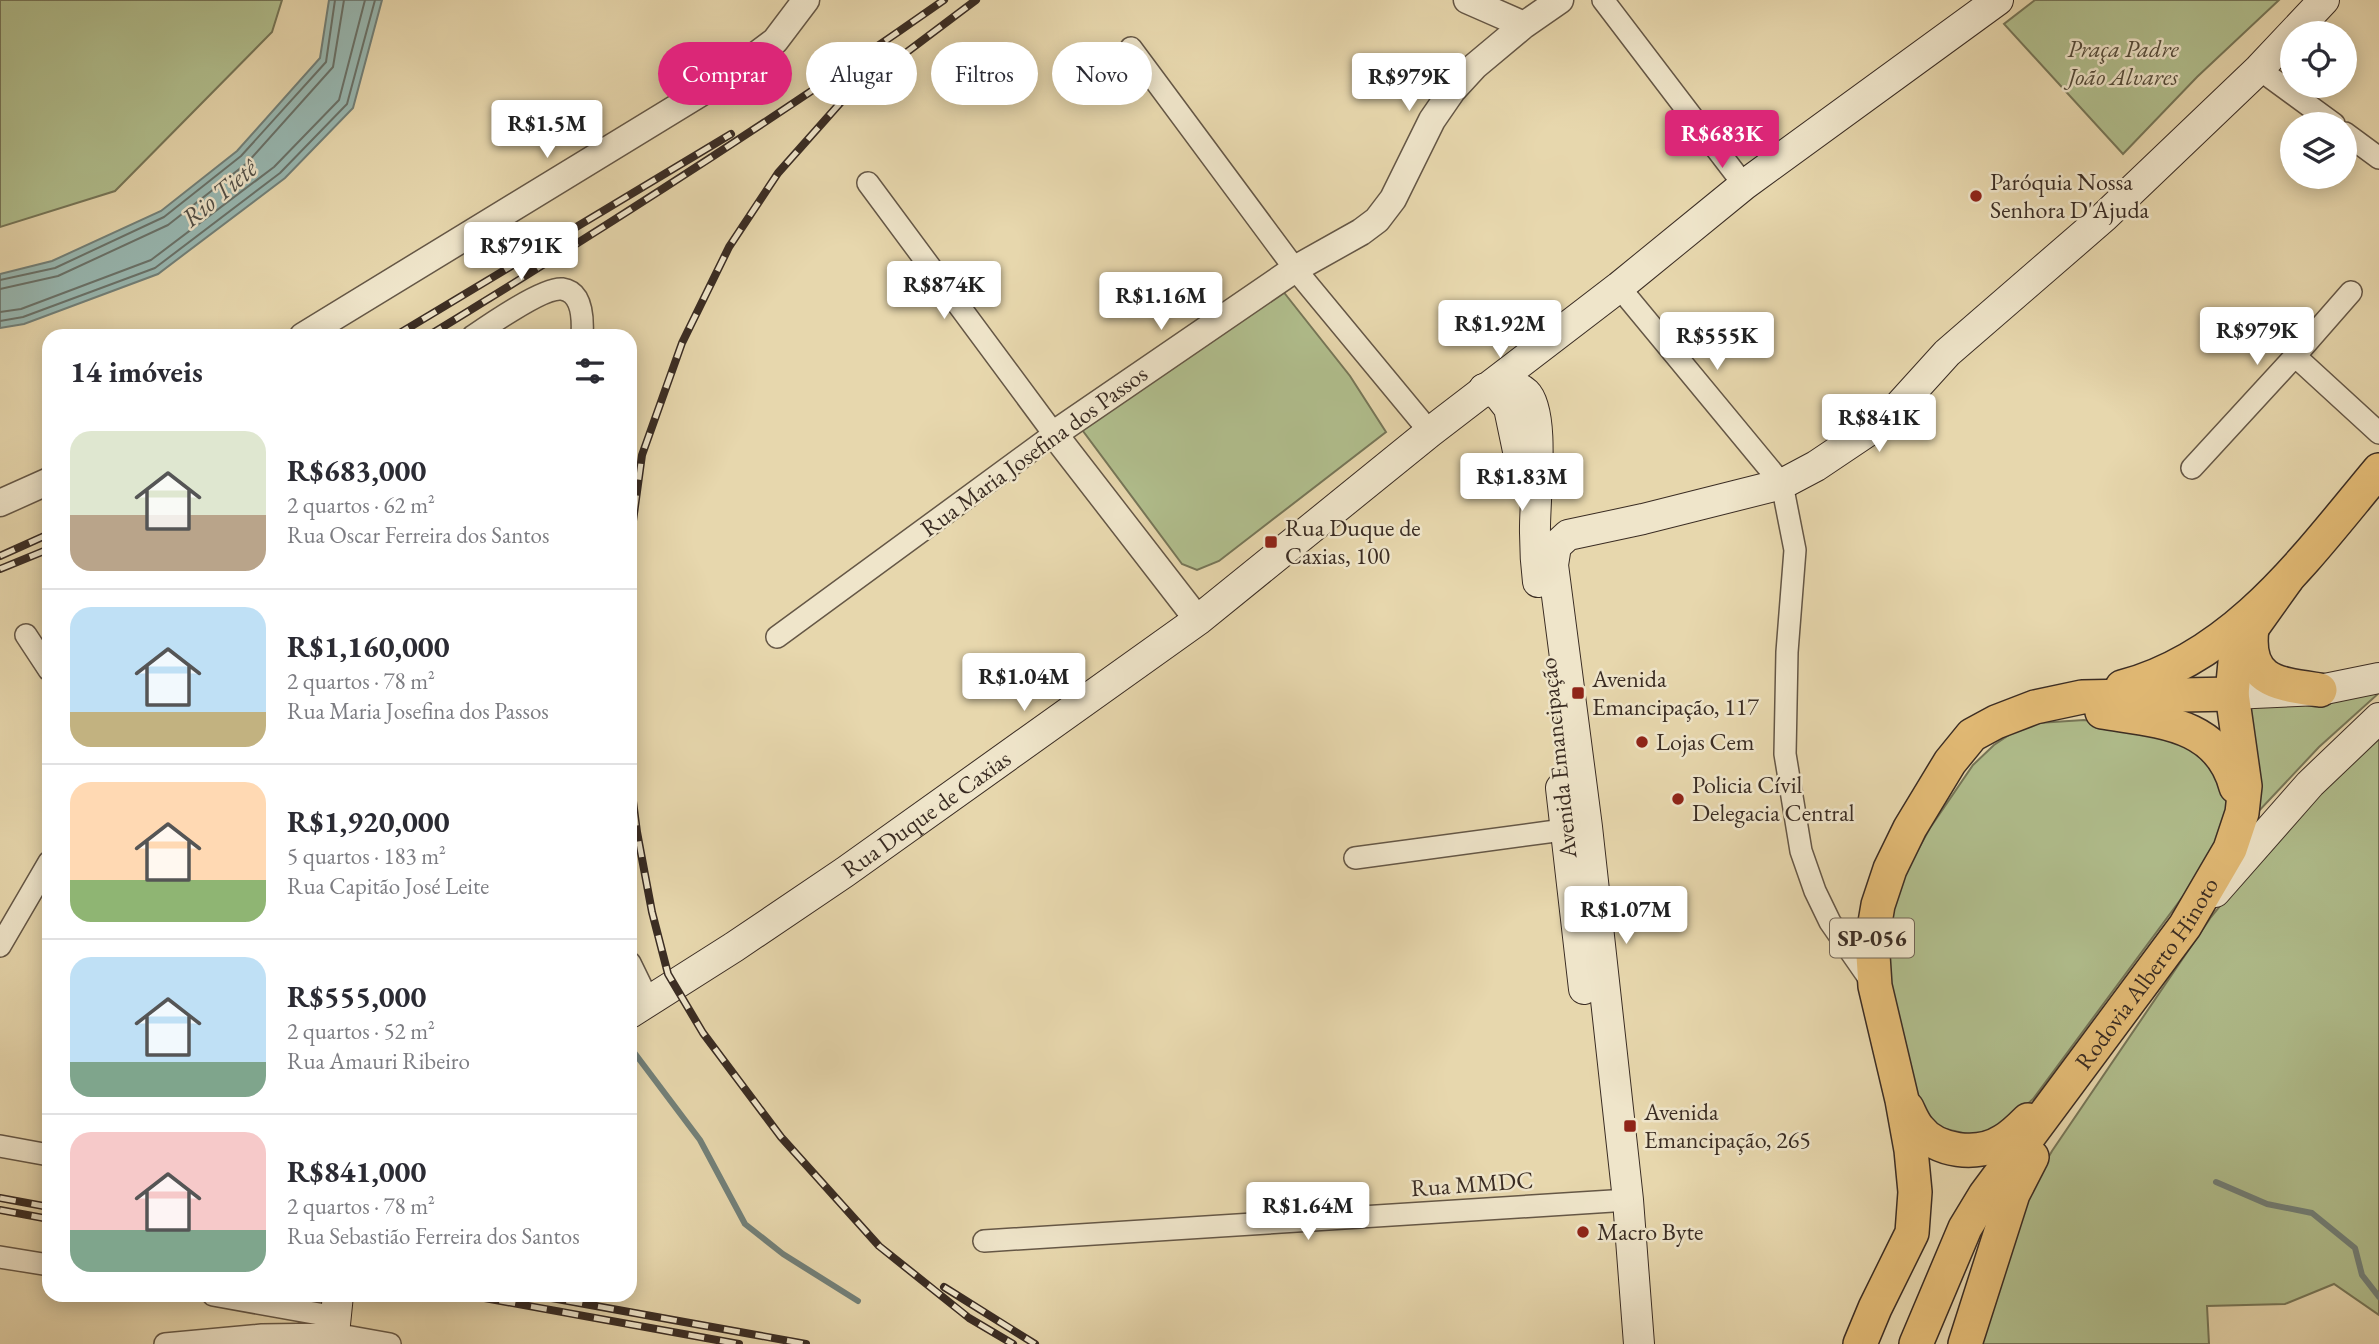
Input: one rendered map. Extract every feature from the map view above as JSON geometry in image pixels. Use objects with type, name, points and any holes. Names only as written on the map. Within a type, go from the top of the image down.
[{"type":"main road","name":"Rua Duque de Caxias","points":[[640,1008],[845,872],[1198,620],[1430,432],[1619,287],[1744,185],[1998,0]]},
{"type":"main road","points":[[1537,448],[1549,519],[1568,535],[1782,484],[1816,466],[1889,417],[1948,353],[2104,217],[2259,69],[2324,0]]},
{"type":"main road","points":[[1485,389],[1498,386],[1517,387],[1532,354]]},
{"type":"main road","name":"Avenida Emancipação","points":[[1517,387],[1531,400],[1535,412],[1536,568],[1577,828]]},
{"type":"main road","points":[[1485,389],[1498,394],[1510,408],[1535,534]]},
{"type":"main road","name":"Rodovia Alberto Hinoto","points":[[1916,1344],[1965,1228],[1986,1195],[2185,926],[2230,849],[2242,813],[2245,786],[2232,694],[2235,662],[2252,628],[2287,579],[2379,470]]},
{"type":"main road","name":"Avenida Emancipação","points":[[1568,535],[1556,546],[1553,565],[1577,828],[1618,1201],[1639,1344]]},
{"type":"main road","name":"Rodovia Alberto Hinoto","points":[[2082,697],[2135,684],[2191,660],[2226,635],[2287,579]]},
{"type":"main road","points":[[2252,628],[2251,650],[2260,672],[2285,685],[2320,690]]},
{"type":"main road","points":[[2082,697],[2320,690],[2379,678]]},
{"type":"main road","name":"SP-056","points":[[1875,1308],[1912,1233],[1914,1192],[1911,1150],[1902,1100],[1875,986],[1872,940],[1878,905],[1890,869],[1910,828],[1950,762],[1972,735],[1996,722],[2035,707],[2082,697]]},
{"type":"main road","points":[[2035,707],[2078,709],[2156,721],[2185,728],[2203,737],[2222,754],[2233,777],[2242,813]]},
{"type":"main road","points":[[2185,926],[2310,784],[2379,718]]},
{"type":"main road","points":[[1902,1100],[1918,1129],[1932,1141],[1966,1151],[1984,1149],[2002,1142],[2067,1086]]},
{"type":"main road","points":[[1965,1344],[2013,1194],[2067,1086]]},
{"type":"main road","name":"Avenida Emancipação","points":[[1618,1201],[1621,1344]]},
{"type":"main road","points":[[1845,1344],[1875,1308]]},
{"type":"main road","points":[[1860,1344],[1875,1308]]},
{"type":"street","points":[[314,329],[727,77],[775,41],[806,0]]},
{"type":"street","points":[[1467,0],[1524,24]]},
{"type":"street","name":"Rua Maria Josefina dos Passos","points":[[777,637],[1054,434],[1295,269],[1377,220],[1393,200],[1432,120],[1452,91],[1475,66],[1524,24],[1560,0]]},
{"type":"street","points":[[1603,0],[1744,185]]},
{"type":"street","points":[[2259,69],[2317,112]]},
{"type":"street","points":[[1152,76],[1295,269],[1430,432]]},
{"type":"street","points":[[2357,142],[2379,158]]},
{"type":"street","points":[[868,183],[1054,434],[1198,620]]},
{"type":"street","points":[[1619,287],[1782,484],[1795,550],[1787,652],[1785,754],[1801,851],[1815,891],[1830,922],[1875,986]]},
{"type":"street","points":[[484,329],[549,291],[561,289],[571,293],[579,304],[583,315],[582,329]]},
{"type":"street","points":[[2192,468],[2351,292]]},
{"type":"street","points":[[2295,356],[2379,433]]},
{"type":"street","points":[[0,503],[42,484]]},
{"type":"street","points":[[26,635],[42,659]]},
{"type":"street","points":[[1355,858],[1577,828]]},
{"type":"street","points":[[0,946],[42,874]]},
{"type":"street","points":[[0,1146],[42,1154]]},
{"type":"street","name":"Rua MMDC","points":[[984,1241],[1618,1201]]},
{"type":"street","points":[[0,1257],[42,1264]]},
{"type":"street","points":[[250,1302],[336,1318],[390,1344]]},
{"type":"street","points":[[164,1344],[262,1335],[336,1318]]},
{"type":"green space","points":[[0,0],[282,0],[272,32],[115,191],[0,227]]},
{"type":"green space","name":"Praça Padre João Alvares","points":[[2035,0],[2279,0],[2197,77],[2123,154],[2004,24]]},
{"type":"green space","points":[[1282,290],[1350,376],[1386,432],[1219,561],[1197,570],[1182,564],[1080,427]]},
{"type":"green space","points":[[2379,693],[2319,747],[2257,813],[2234,699]]},
{"type":"green space","points":[[2084,720],[2194,740],[2232,791],[2218,849],[2033,1099],[2002,1127],[1972,1135],[1937,1127],[1912,1098],[1879,973],[1897,887],[1930,828],[1973,765],[1994,745],[2018,729],[2038,723]]},
{"type":"green space","points":[[2379,731],[2379,1315],[2334,1284],[2285,1304],[2207,1306],[2209,1344],[1981,1344],[2024,1200],[2052,1151],[2211,917],[2265,850]]},
{"type":"water","name":"Rio Tietê","points":[[329,0],[382,0],[353,108],[285,178],[158,274],[24,324],[0,328],[0,274],[52,261],[161,211],[237,151],[320,58]]},
{"type":"waterway","points":[[637,1056],[700,1140],[745,1224],[783,1254],[858,1301]]},
{"type":"waterway","points":[[2216,1182],[2267,1204],[2312,1213],[2355,1248],[2362,1275],[2379,1297]]},
{"type":"railway","points":[[439,329],[689,172],[944,0]]},
{"type":"railway","points":[[637,492],[642,455],[682,343],[729,247],[778,173],[842,101],[976,0]]},
{"type":"railway","points":[[407,329],[731,134]]},
{"type":"railway","points":[[0,556],[42,537]]},
{"type":"railway","points":[[0,569],[42,552]]},
{"type":"railway","points":[[637,832],[652,912],[668,974],[703,1033],[781,1137],[879,1246],[969,1318],[1013,1344]]},
{"type":"railway","points":[[0,1198],[42,1206]]},
{"type":"railway","points":[[0,1210],[42,1218]]},
{"type":"railway","points":[[944,1287],[1035,1344]]},
{"type":"railway","points":[[507,1302],[739,1344]]},
{"type":"railway","points":[[574,1302],[806,1344]]},
{"type":"place","name":"Paróquia Nossa Senhora D'Ajuda","points":[[1976,196]]},
{"type":"place","name":"Rua Duque de Caxias, 100","points":[[1271,542]]},
{"type":"place","name":"Avenida Emancipação, 117","points":[[1578,693]]},
{"type":"place","name":"Lojas Cem","points":[[1642,742]]},
{"type":"place","name":"Policia Cívil Delegacia Central","points":[[1678,799]]},
{"type":"place","name":"Avenida Emancipação, 265","points":[[1630,1126]]},
{"type":"place","name":"Macro Byte","points":[[1583,1232]]}]
